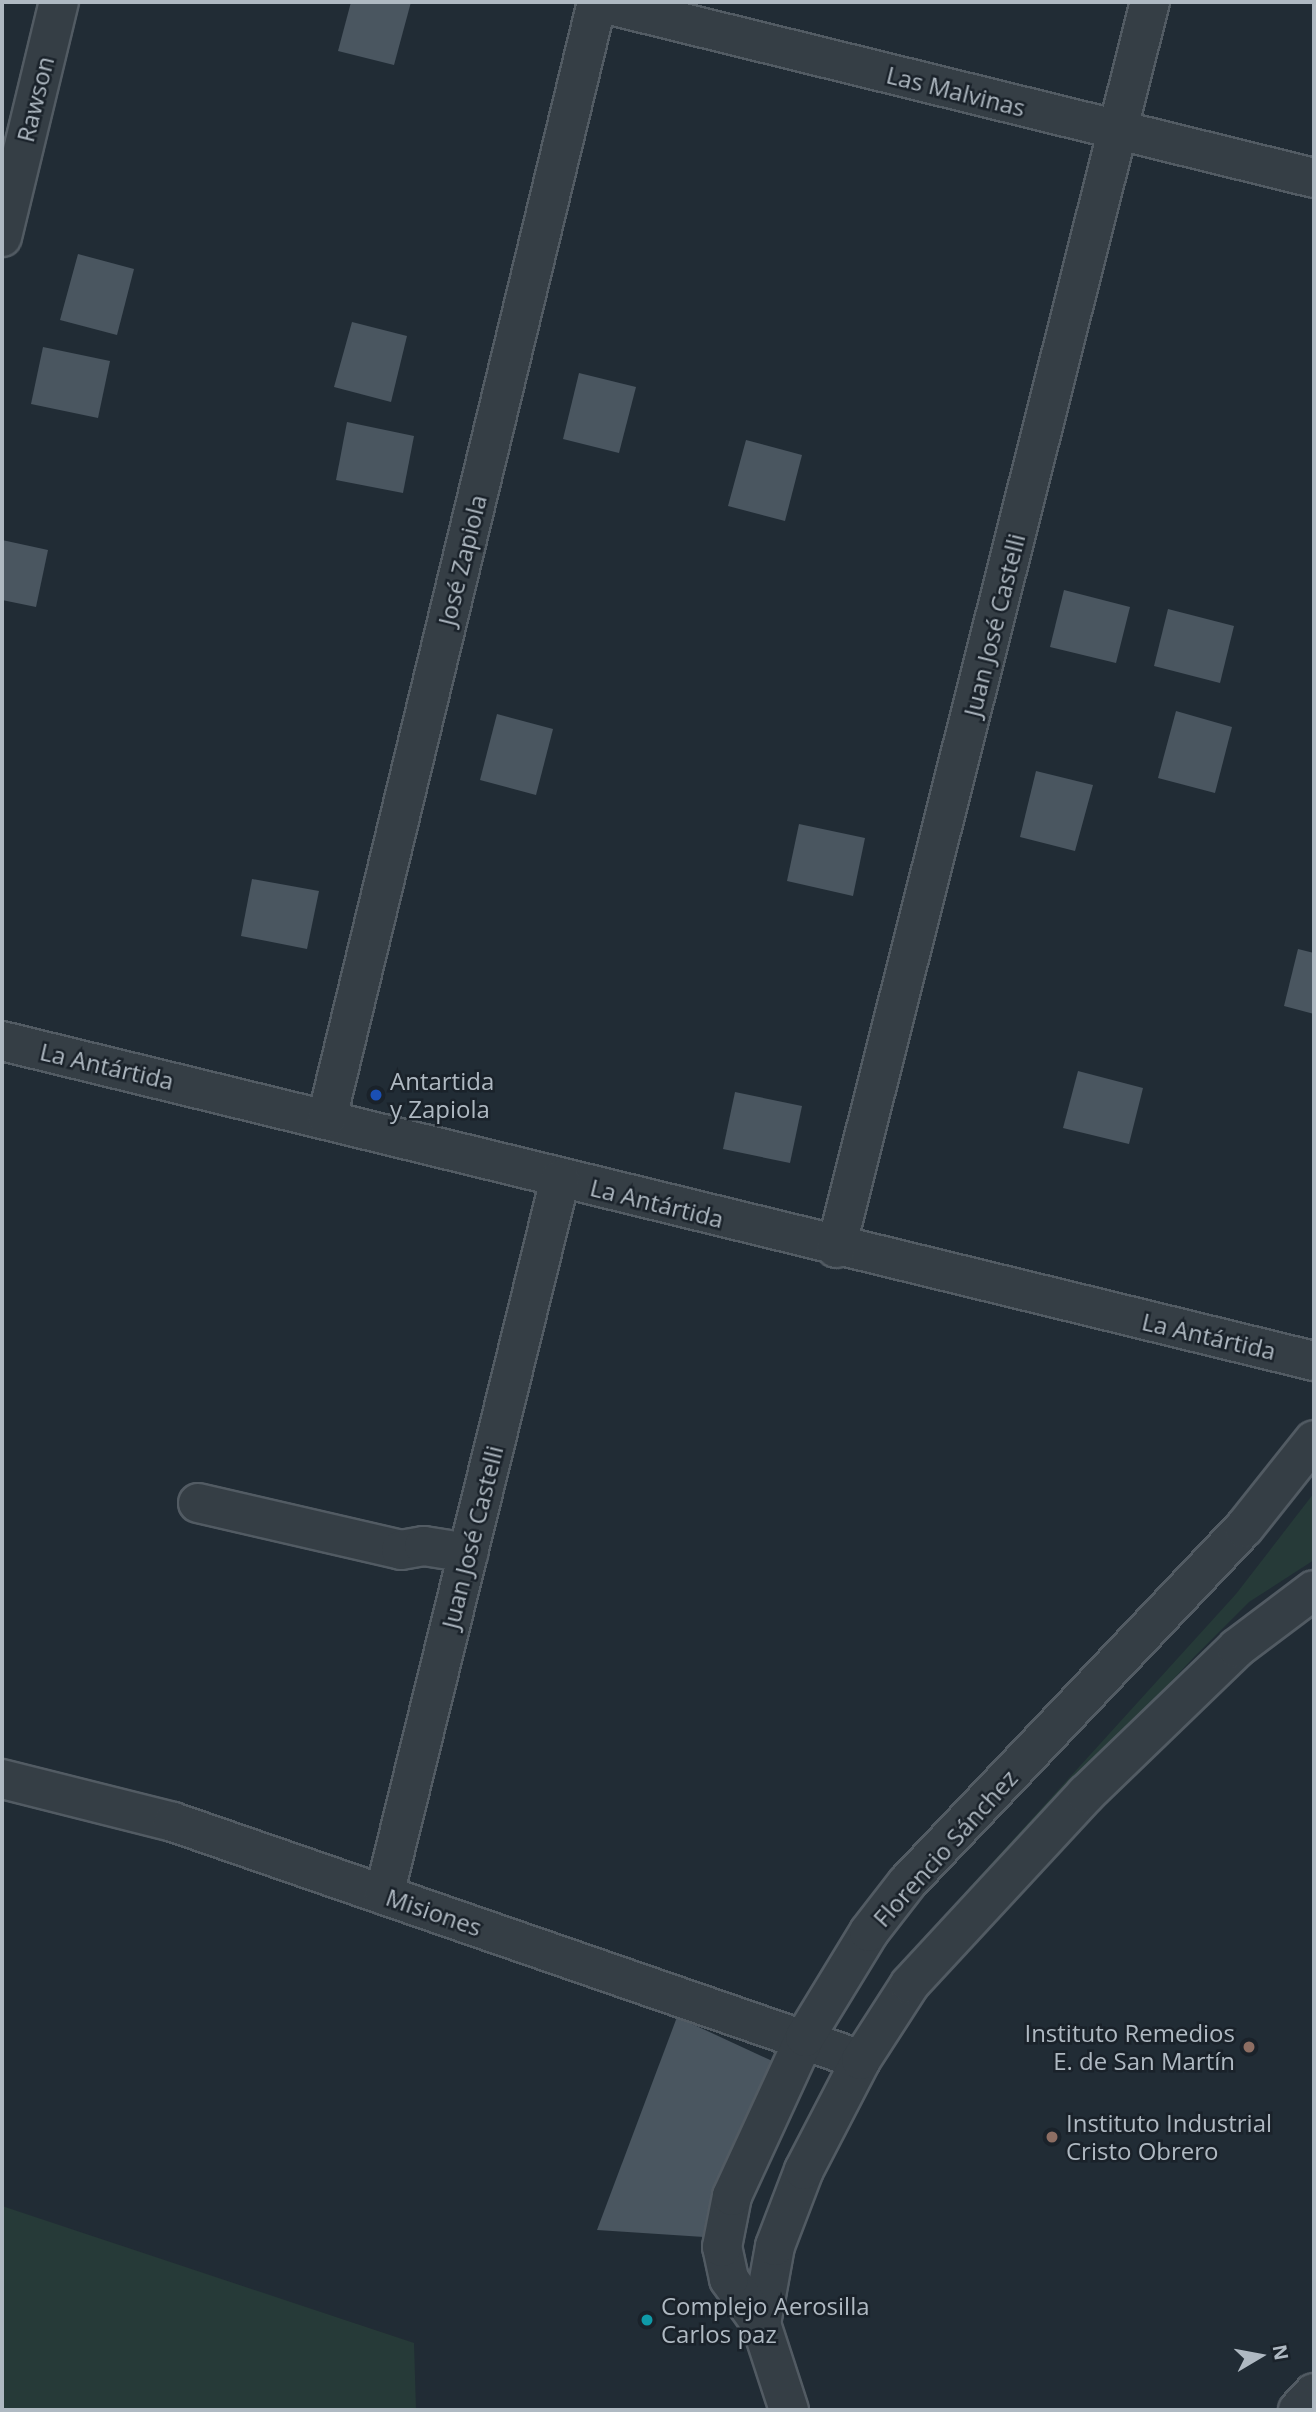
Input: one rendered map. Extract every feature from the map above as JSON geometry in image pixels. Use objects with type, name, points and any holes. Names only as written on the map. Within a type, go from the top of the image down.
[{"type":"street","name":"Rawson","points":[[2,237],[59,2]]},
{"type":"street","name":"Las Malvinas","points":[[597,2],[1314,178]]},
{"type":"street","name":"José Zapiola","points":[[327,1118],[597,2]]},
{"type":"street","name":"Juan José Castelli","points":[[836,1248],[1150,2]]},
{"type":"street","name":"La Antártida","points":[[2,1041],[327,1118],[836,1248],[1314,1361]]},
{"type":"street","name":"Juan José Castelli","points":[[384,1895],[559,1179]]},
{"type":"street","name":"Florencio Sánchez","points":[[789,2410],[761,2324],[729,2279],[722,2247],[733,2196],[805,2037],[869,1932],[907,1883],[1244,1528],[1314,1440]]},
{"type":"street","points":[[198,1503],[401,1550],[424,1546],[468,1553]]},
{"type":"street","name":"Florencio Sánchez","points":[[761,2324],[775,2246],[804,2170],[861,2060],[938,1950],[1086,1794],[1237,1648],[1314,1590]]},
{"type":"street","name":"Misiones","points":[[2,1779],[173,1822],[805,2037],[861,2060]]},
{"type":"street","points":[[1298,2410],[1314,2393]]},
{"type":"green space","points":[[1314,1493],[1314,1560],[1249,1602],[1195,1656],[941,1928],[883,2007],[933,1928],[1236,1594]]},
{"type":"green space","points":[[2,2206],[414,2343],[416,2410],[2,2410]]},
{"type":"building","points":[[351,2],[411,2],[394,65],[338,51]]},
{"type":"building","points":[[78,254],[134,269],[117,335],[60,320]]},
{"type":"building","points":[[352,322],[407,336],[391,402],[334,387]]},
{"type":"building","points":[[43,347],[110,361],[98,418],[31,404]]},
{"type":"building","points":[[579,373],[636,387],[619,453],[563,439]]},
{"type":"building","points":[[347,422],[414,436],[403,493],[336,480]]},
{"type":"building","points":[[746,440],[802,455],[785,521],[728,506]]},
{"type":"building","points":[[2,540],[48,550],[36,607],[2,600]]},
{"type":"building","points":[[1064,590],[1130,607],[1116,663],[1050,647]]},
{"type":"building","points":[[1168,609],[1234,626],[1220,683],[1154,666]]},
{"type":"building","points":[[1176,711],[1232,727],[1215,793],[1158,778]]},
{"type":"building","points":[[497,714],[553,729],[536,795],[480,780]]},
{"type":"building","points":[[1036,771],[1093,785],[1075,851],[1020,837]]},
{"type":"building","points":[[799,824],[865,838],[853,896],[787,881]]},
{"type":"building","points":[[252,879],[319,891],[307,949],[241,936]]},
{"type":"building","points":[[1298,949],[1314,953],[1314,1014],[1284,1006]]},
{"type":"building","points":[[1078,1071],[1143,1088],[1129,1144],[1063,1128]]},
{"type":"building","points":[[735,1092],[802,1106],[790,1163],[723,1149]]},
{"type":"building","points":[[677,2017],[781,2065],[704,2237],[597,2230]]},
{"type":"place","name":"Antartida y Zapiola","points":[[376,1095]]},
{"type":"place","name":"Instituto Remedios E. de San Martín","points":[[1249,2047]]},
{"type":"place","name":"Instituto Industrial Cristo Obrero","points":[[1052,2137]]},
{"type":"place","name":"Complejo Aerosilla Carlos paz","points":[[647,2320]]}]
